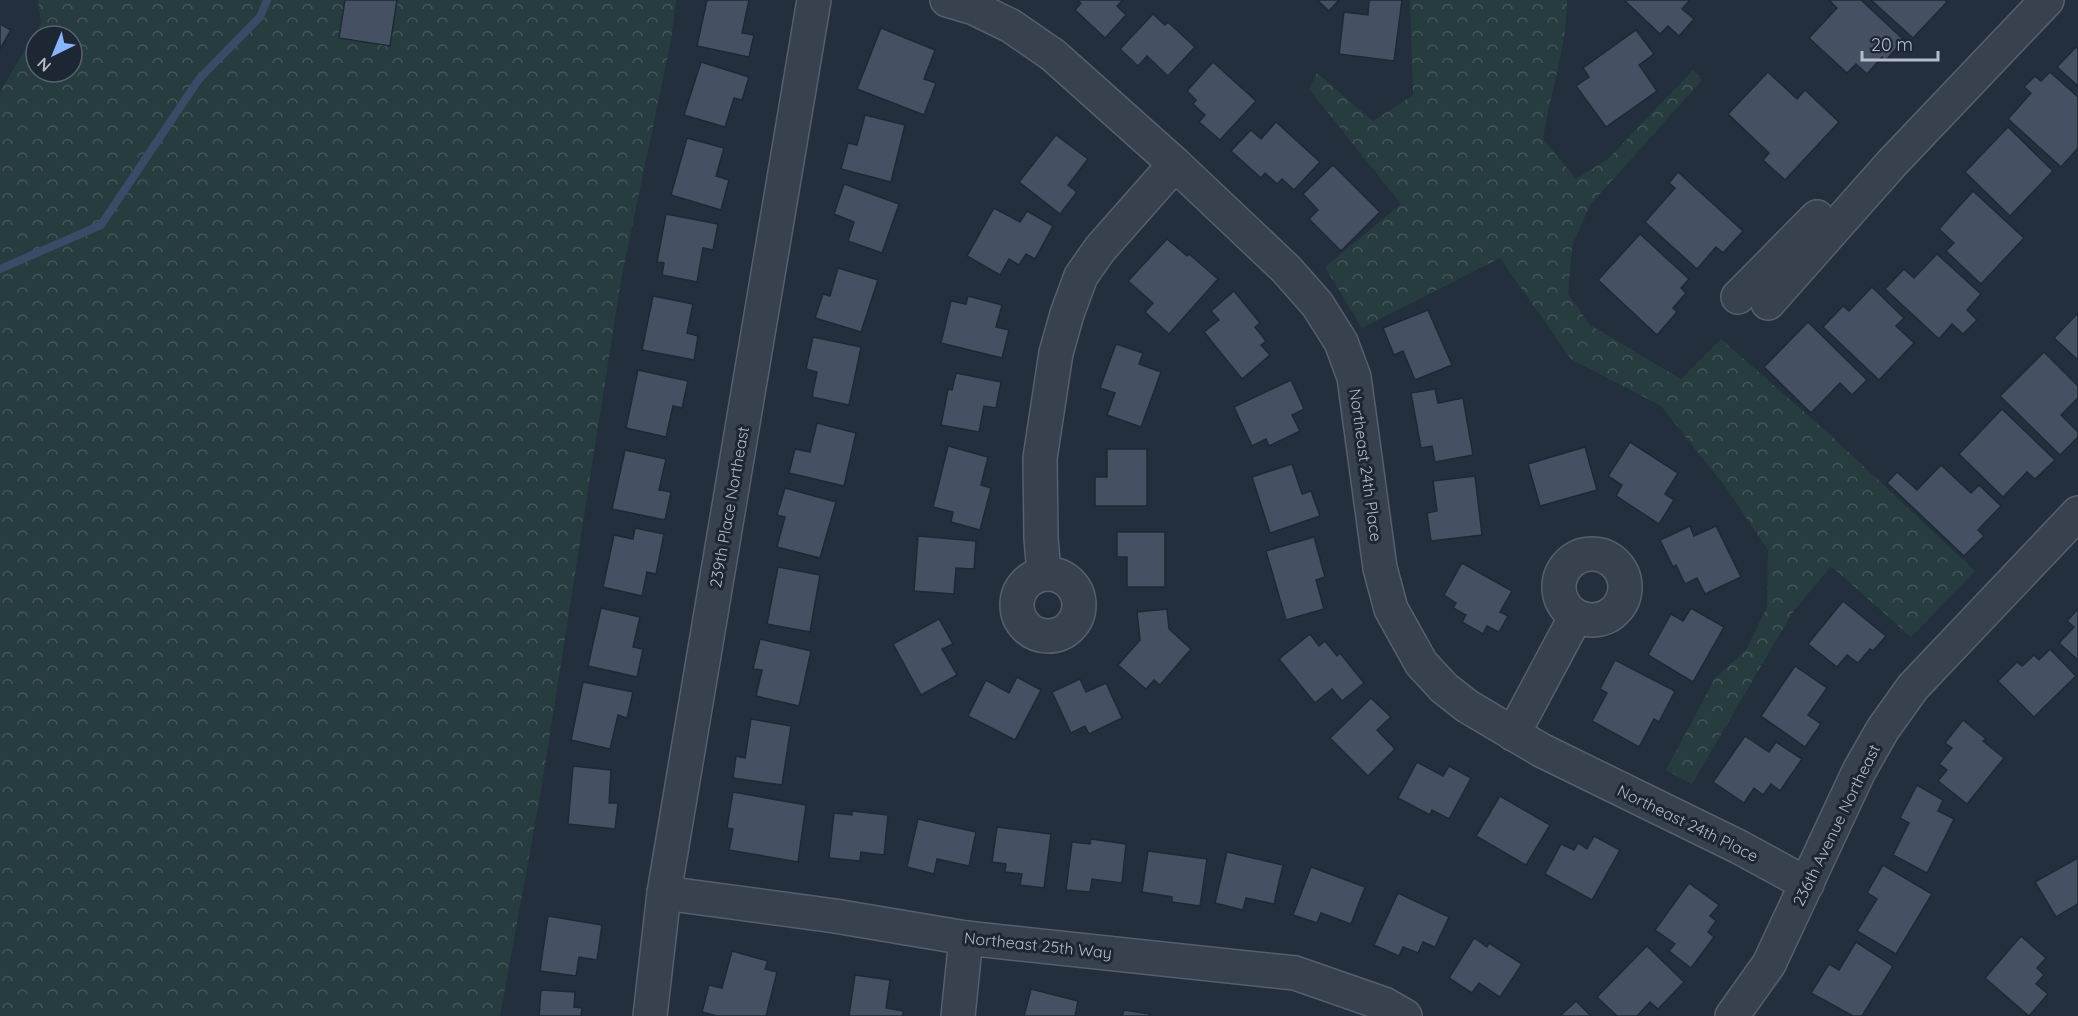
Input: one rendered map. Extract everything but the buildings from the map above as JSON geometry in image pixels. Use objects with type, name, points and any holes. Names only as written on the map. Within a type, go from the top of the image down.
[{"type":"street","name":"239th Place Northeast","points":[[650,1016],[664,893],[814,0]]},
{"type":"street","name":"Northeast 24th Place","points":[[947,0],[974,8],[1011,26],[1053,55],[1175,164],[1286,269],[1317,304],[1341,342],[1354,377],[1380,568],[1391,609],[1421,663],[1444,688],[1467,706],[1541,750],[1739,847],[1807,884]]},
{"type":"street","points":[[1753,300],[1875,182],[2047,0]]},
{"type":"street","points":[[1044,574],[1040,458],[1056,354],[1067,314],[1081,276],[1100,249],[1175,164]]},
{"type":"street","name":"236th Avenue Northeast","points":[[1732,1016],[1769,964],[1859,771],[1883,729],[1913,687],[2078,513]]},
{"type":"street","points":[[1513,734],[1576,616]]},
{"type":"street","name":"Northeast 25th Way","points":[[664,893],[835,916],[966,938],[1295,973],[1384,1004],[1405,1016]]},
{"type":"street","points":[[958,1016],[966,938]]},
{"type":"green space","points":[[38,0],[676,0],[671,40],[621,280],[541,791],[500,1016],[0,1016],[0,92],[24,52],[24,84],[84,84],[84,24],[40,24]]},
{"type":"green space","points":[[1410,0],[1567,0],[1561,53],[1543,139],[1576,179],[1608,159],[1693,70],[1702,80],[1590,205],[1572,246],[1568,294],[1590,325],[1681,379],[1721,339],[1826,431],[1975,571],[1911,637],[1831,566],[1792,613],[1692,784],[1666,770],[1715,678],[1746,650],[1767,607],[1768,550],[1727,489],[1661,406],[1571,359],[1500,258],[1362,328],[1325,267],[1401,204],[1309,89],[1317,73],[1373,121],[1413,95]]},
{"type":"waterway","points":[[0,269],[101,225],[199,79],[260,17],[267,0]]}]
